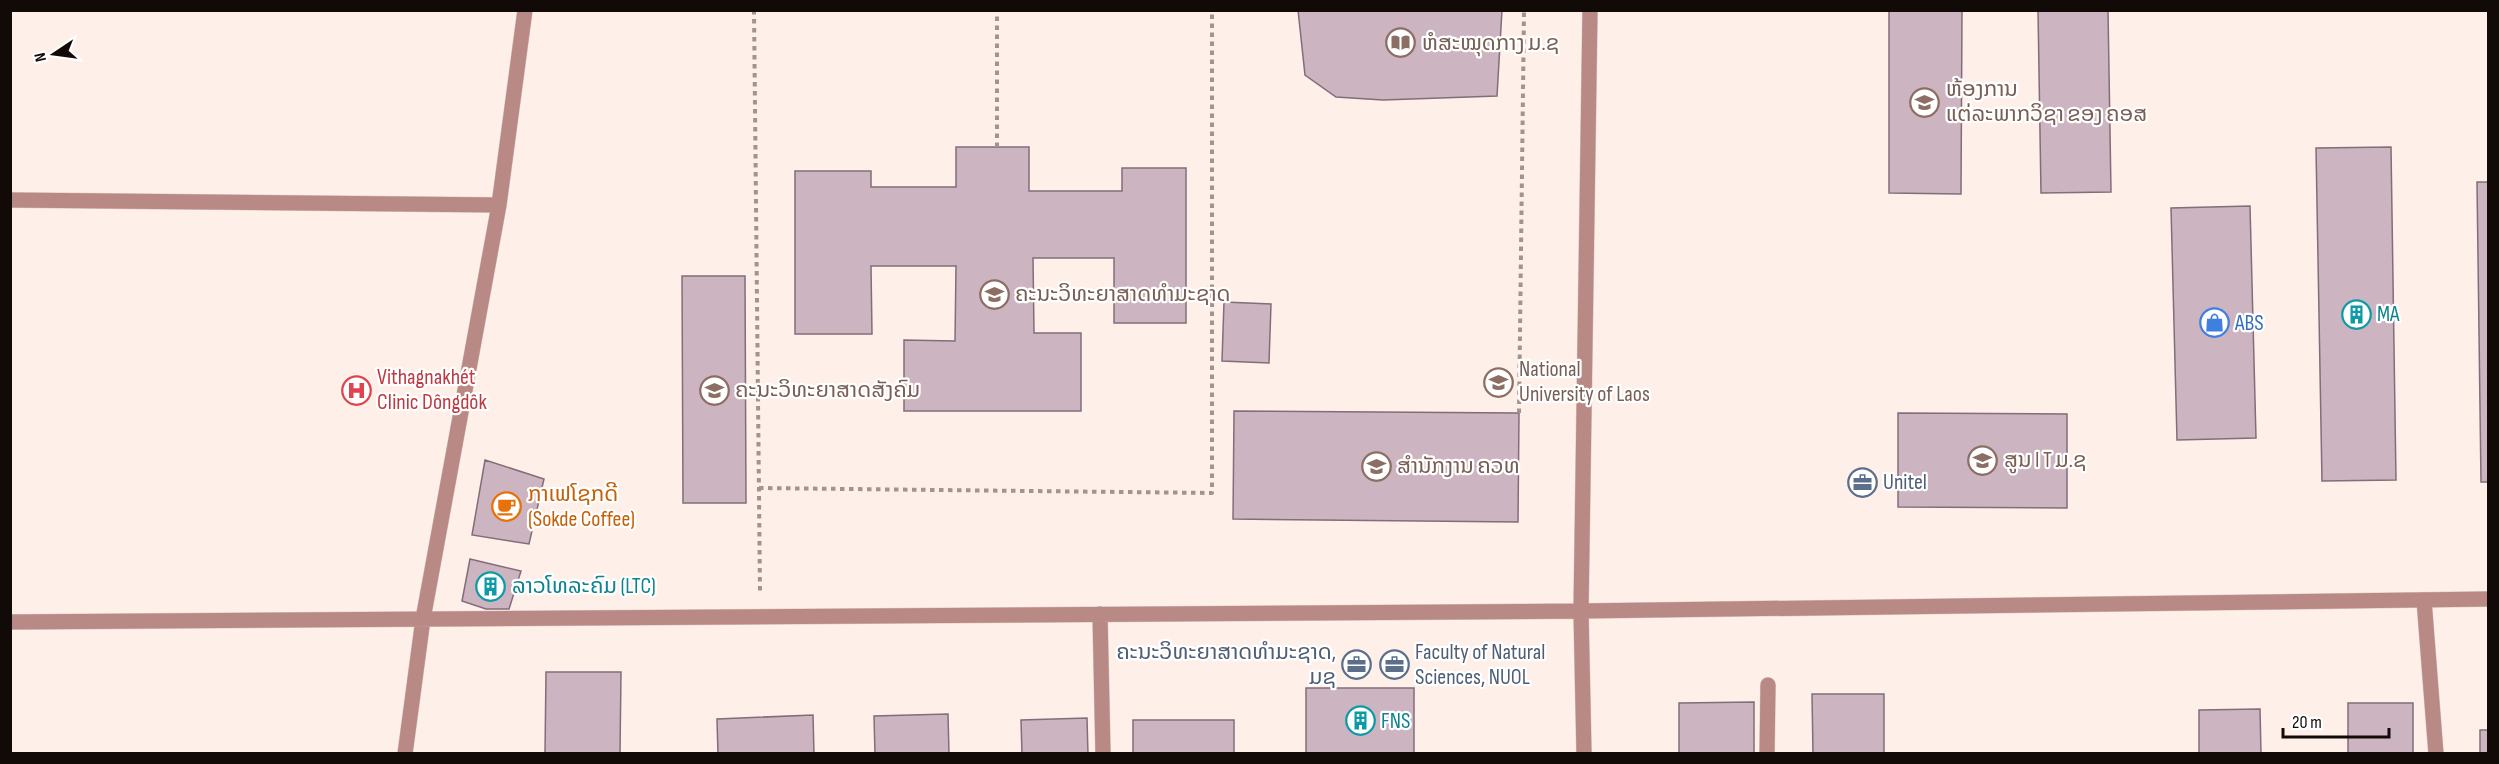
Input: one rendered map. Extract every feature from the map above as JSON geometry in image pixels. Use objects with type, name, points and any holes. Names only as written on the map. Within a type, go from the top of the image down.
[{"type":"street","points":[[405,753],[423,619],[499,205],[525,10]]},
{"type":"street","points":[[1584,753],[1581,611],[1590,10]]},
{"type":"street","points":[[10,200],[499,205]]},
{"type":"street","points":[[10,622],[1581,611],[2488,599]]},
{"type":"street","points":[[2424,600],[2436,753]]},
{"type":"street","points":[[1100,614],[1102,753]]},
{"type":"street","points":[[1767,753],[1768,685]]},
{"type":"path","points":[[754,10],[760,617]]},
{"type":"path","points":[[997,10],[997,147]]},
{"type":"path","points":[[759,489],[1212,493],[1212,10]]},
{"type":"path","points":[[1519,413],[1524,10]]},
{"type":"building","name":"ຫໍສະໝຸດກາງ ມ.ຊ","points":[[1298,10],[1502,10],[1497,96],[1383,100],[1336,97],[1305,75]]},
{"type":"building","name":"ຫ້ອງການ ແຕ່ລະພາກວິຊາ ຂອງ ຄອສ","points":[[1889,10],[1962,10],[1961,194],[1889,193]]},
{"type":"building","points":[[2038,10],[2108,10],[2111,192],[2041,193]]},
{"type":"building","name":"ຄະນະວິທະຍາສາດທຳມະຊາດ","points":[[956,147],[1029,147],[1029,191],[1122,191],[1122,168],[1186,168],[1186,323],[1114,323],[1114,258],[1033,258],[1034,333],[1081,333],[1081,411],[904,411],[904,340],[955,341],[956,266],[871,266],[872,334],[795,334],[795,171],[871,171],[871,187],[956,187]]},
{"type":"building","name":"MA","points":[[2391,147],[2396,480],[2322,481],[2316,148]]},
{"type":"building","points":[[2477,182],[2488,182],[2488,482],[2481,482]]},
{"type":"building","name":"ABS","points":[[2250,206],[2256,438],[2177,440],[2171,208]]},
{"type":"building","name":"ຄະນະວິທະຍາສາດສັງຄົມ","points":[[682,276],[745,276],[746,503],[683,503]]},
{"type":"building","points":[[1224,302],[1271,304],[1269,363],[1222,361]]},
{"type":"building","name":"ສຳນັກງານ ຄວທ","points":[[1234,411],[1519,413],[1518,522],[1233,519]]},
{"type":"building","name":"ສູນ I T ມ.ຊ","points":[[1898,413],[2067,414],[2067,508],[1898,507]]},
{"type":"building","name":"ກາເຟໂຊກດີ (Sokde Coffee)","points":[[485,460],[544,479],[529,544],[472,535]]},
{"type":"building","name":"ລາວໂທລະຄົມ (LTC)","points":[[470,559],[521,571],[509,609],[486,609],[462,601]]},
{"type":"building","points":[[546,672],[621,672],[620,754],[545,754]]},
{"type":"building","name":"FNS","points":[[1306,688],[1414,688],[1414,754],[1306,754]]},
{"type":"building","points":[[1812,694],[1884,694],[1884,754],[1813,754]]},
{"type":"building","points":[[1754,702],[1754,754],[1679,754],[1679,703]]},
{"type":"building","points":[[2348,703],[2413,703],[2413,754],[2348,754]]},
{"type":"building","points":[[2260,709],[2261,754],[2199,754],[2199,710]]},
{"type":"building","points":[[948,714],[949,754],[875,754],[874,716]]},
{"type":"building","points":[[813,715],[814,754],[718,754],[717,719]]},
{"type":"building","points":[[1087,718],[1088,754],[1022,754],[1021,720]]},
{"type":"building","points":[[1133,720],[1234,720],[1234,754],[1133,754]]},
{"type":"building","points":[[2480,730],[2488,730],[2488,754],[2480,754]]},
{"type":"place","name":"ຫໍສະໝຸດກາງ ມ.ຊ","points":[[1401,43]]},
{"type":"place","name":"ຫ້ອງການ ແຕ່ລະພາກວິຊາ ຂອງ ຄອສ","points":[[1925,102]]},
{"type":"place","name":"ຄະນະວິທະຍາສາດທຳມະຊາດ","points":[[994,294]]},
{"type":"place","name":"MA","points":[[2356,314]]},
{"type":"place","name":"ABS","points":[[2214,323]]},
{"type":"place","name":"National University of Laos","points":[[1498,382]]},
{"type":"place","name":"Vithagnakhét Clinic Dôngdôk","points":[[356,390]]},
{"type":"place","name":"ຄະນະວິທະຍາສາດສັງຄົມ","points":[[714,390]]},
{"type":"place","name":"ສູນ I T ມ.ຊ","points":[[1983,460]]},
{"type":"place","name":"ສຳນັກງານ ຄວທ","points":[[1376,466]]},
{"type":"place","name":"Unitel","points":[[1862,482]]},
{"type":"place","name":"ກາເຟໂຊກດີ (Sokde Coffee)","points":[[507,507]]},
{"type":"place","name":"ລາວໂທລະຄົມ (LTC)","points":[[491,586]]},
{"type":"place","name":"ຄະນະວິທະຍາສາດທໍາມະຊາດ, ມຊ","points":[[1357,665]]},
{"type":"place","name":"Faculty of Natural Sciences, NUOL","points":[[1394,665]]},
{"type":"place","name":"FNS","points":[[1360,721]]}]
